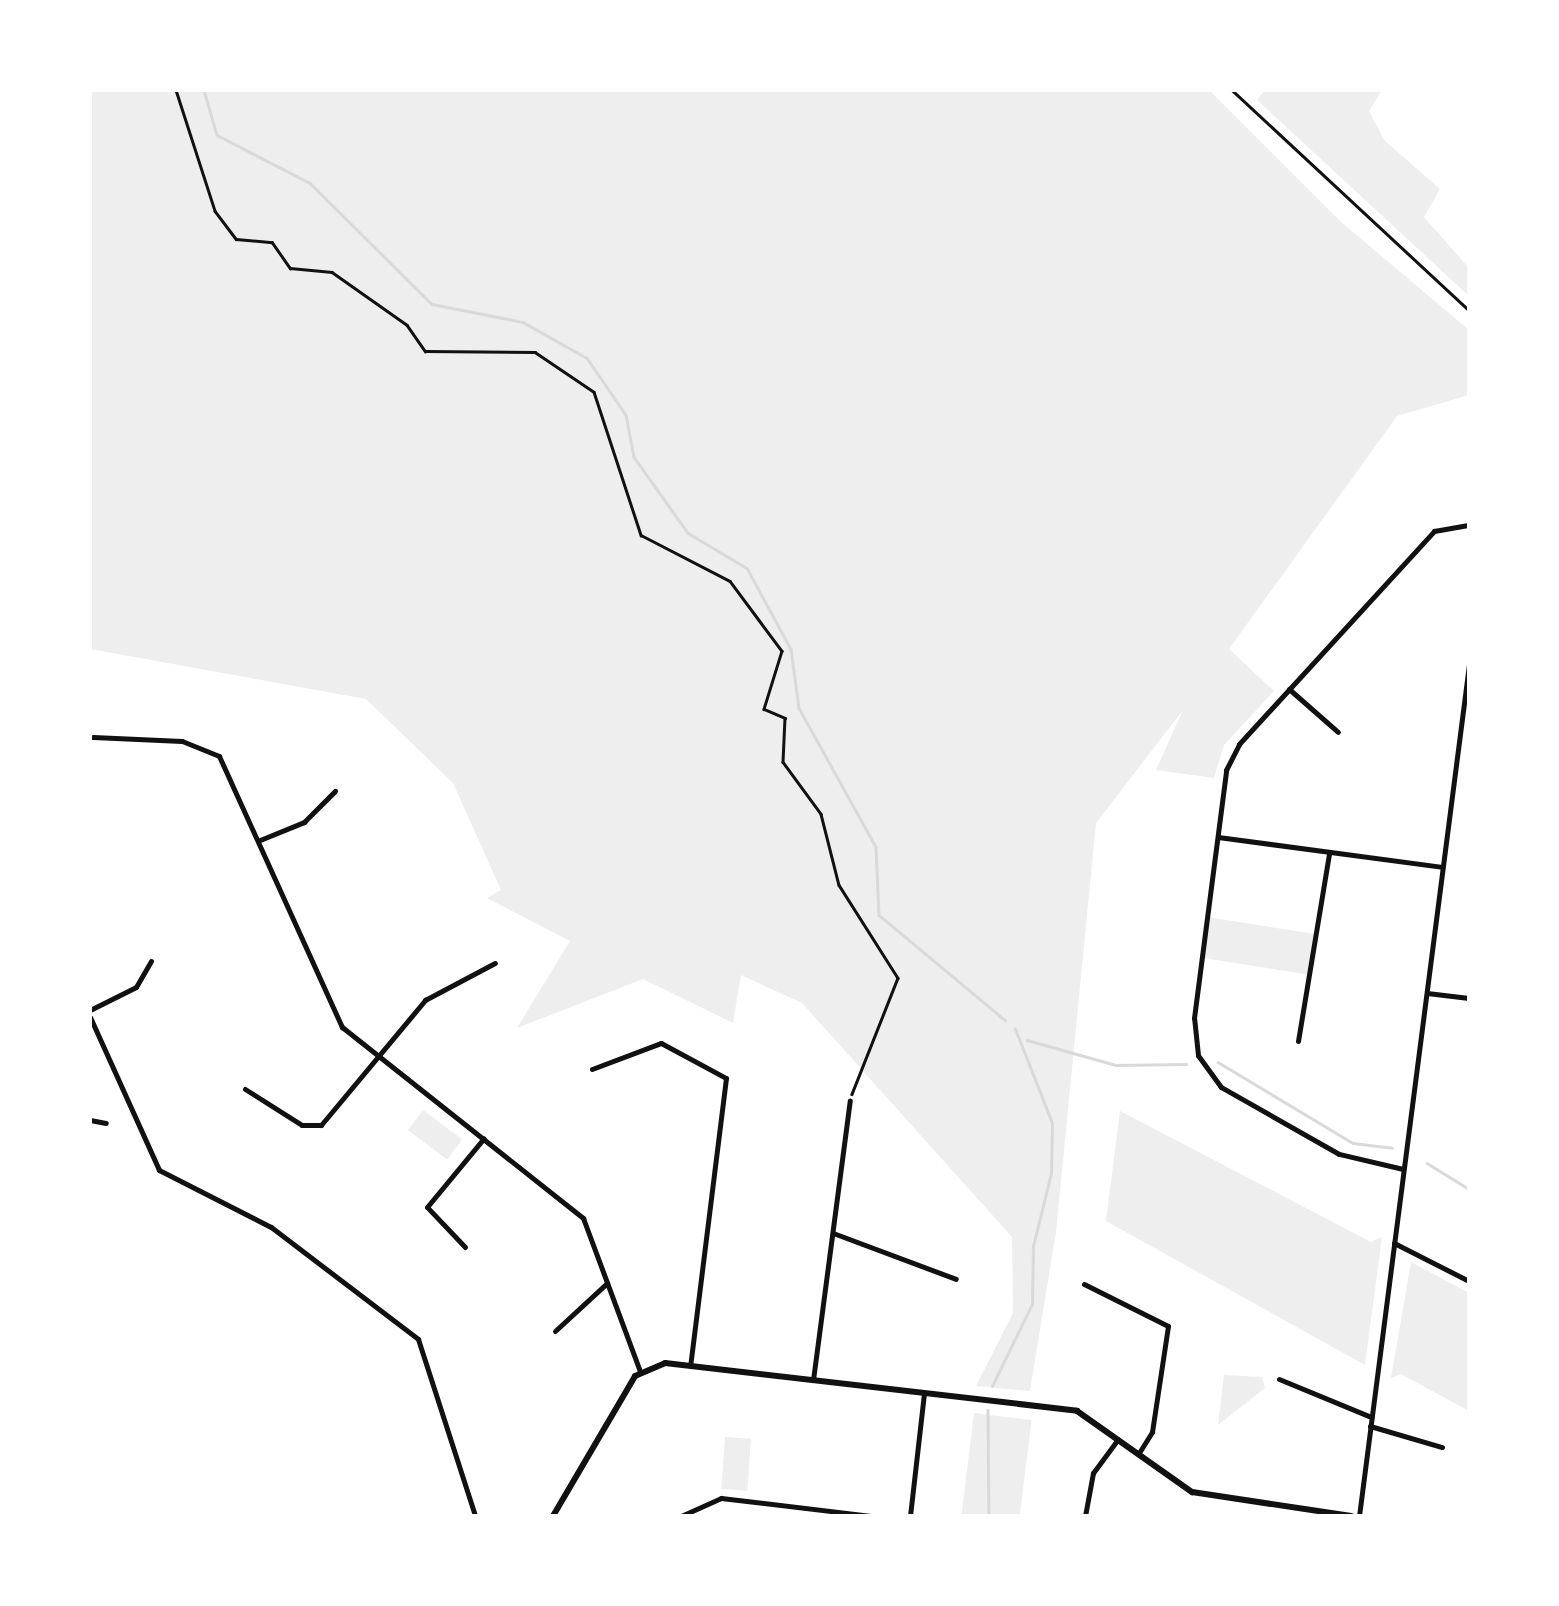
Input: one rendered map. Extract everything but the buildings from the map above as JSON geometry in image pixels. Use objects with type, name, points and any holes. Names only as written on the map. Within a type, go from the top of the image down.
[{"type":"street","points":[[1403,1169],[1338,1154],[1207,1073],[1194,1018],[1226,770],[1289,689],[1434,531],[1469,525]]},
{"type":"street","points":[[1359,1516],[1469,664]]},
{"type":"street","points":[[1289,689],[1338,732]]},
{"type":"street","points":[[93,737],[206,746],[259,841],[342,1026],[583,1218],[640,1372]]},
{"type":"street","points":[[259,841],[304,822],[336,791]]},
{"type":"street","points":[[1218,837],[1442,866]]},
{"type":"street","points":[[1298,1041],[1329,852]]},
{"type":"street","points":[[90,1010],[136,987],[150,961]]},
{"type":"street","points":[[245,1089],[312,1127],[380,1058],[425,1000],[495,964]]},
{"type":"street","points":[[1427,993],[1469,998]]},
{"type":"street","points":[[90,1018],[159,1170],[271,1227],[418,1339],[475,1516]]},
{"type":"street","points":[[592,1069],[661,1043],[726,1078],[690,1366]]},
{"type":"street","points":[[812,1381],[850,1100]]},
{"type":"street","points":[[90,1120],[106,1123]]},
{"type":"street","points":[[465,1247],[427,1207],[484,1138]]},
{"type":"street","points":[[833,1233],[956,1279]]},
{"type":"street","points":[[1394,1243],[1469,1281]]},
{"type":"street","points":[[555,1331],[607,1283]]},
{"type":"street","points":[[1084,1284],[1168,1326],[1152,1432],[1138,1454]]},
{"type":"street","points":[[553,1516],[640,1372],[653,1364],[1077,1411],[1192,1492],[1347,1515]]},
{"type":"street","points":[[1280,1378],[1371,1417]]},
{"type":"street","points":[[910,1516],[924,1393]]},
{"type":"street","points":[[1370,1426],[1442,1447]]},
{"type":"street","points":[[1085,1516],[1093,1473],[1118,1438]]},
{"type":"street","points":[[681,1516],[721,1498],[873,1516]]},
{"type":"path","points":[[176,90],[214,211],[236,240],[272,242],[290,268],[332,272],[407,326],[425,351],[535,352],[594,392],[642,534],[730,581],[782,650],[764,708],[785,718],[783,762],[821,814],[839,885],[898,978],[850,1100]]},
{"type":"path","points":[[1232,90],[1469,310]]},
{"type":"shaded area","points":[[90,90],[1209,90],[1341,222],[1469,330],[1469,395],[1397,416],[1229,649],[1274,691],[1224,745],[1214,778],[1156,770],[1183,710],[1096,823],[1056,1232],[1030,1391],[976,1386],[1013,1313],[1012,1237],[802,1003],[741,975],[733,1023],[643,979],[517,1028],[570,941],[487,898],[501,890],[453,783],[366,699],[90,649]]},
{"type":"shaded area","points":[[1265,90],[1382,90],[1369,111],[1384,140],[1440,189],[1424,217],[1469,268],[1469,296],[1257,100]]},
{"type":"shaded area","points":[[1207,917],[1318,935],[1311,975],[1201,957]]},
{"type":"shaded area","points":[[423,1110],[462,1139],[447,1159],[408,1130]]},
{"type":"shaded area","points":[[1120,1111],[1371,1242],[1382,1237],[1365,1365],[1106,1221]]},
{"type":"shaded area","points":[[1411,1262],[1469,1293],[1469,1411],[1401,1374],[1391,1378]]},
{"type":"shaded area","points":[[1224,1375],[1262,1377],[1265,1388],[1218,1425]]},
{"type":"shaded area","points":[[974,1413],[1032,1420],[1020,1516],[961,1515]]},
{"type":"shaded area","points":[[725,1437],[751,1439],[747,1491],[721,1489]]},
{"type":"waterway","points":[[204,90],[217,135],[310,183],[432,304],[523,322],[587,358],[626,415],[634,457],[688,533],[747,568],[791,649],[799,708],[876,847],[879,915],[1005,1020]]},
{"type":"waterway","points":[[992,1386],[1032,1304],[1033,1246],[1051,1173],[1052,1123],[1015,1029]]},
{"type":"waterway","points":[[1027,1040],[1116,1065],[1186,1064]]},
{"type":"waterway","points":[[1218,1062],[1353,1143],[1392,1148]]},
{"type":"waterway","points":[[1427,1163],[1469,1189]]},
{"type":"waterway","points":[[988,1410],[989,1516]]}]
